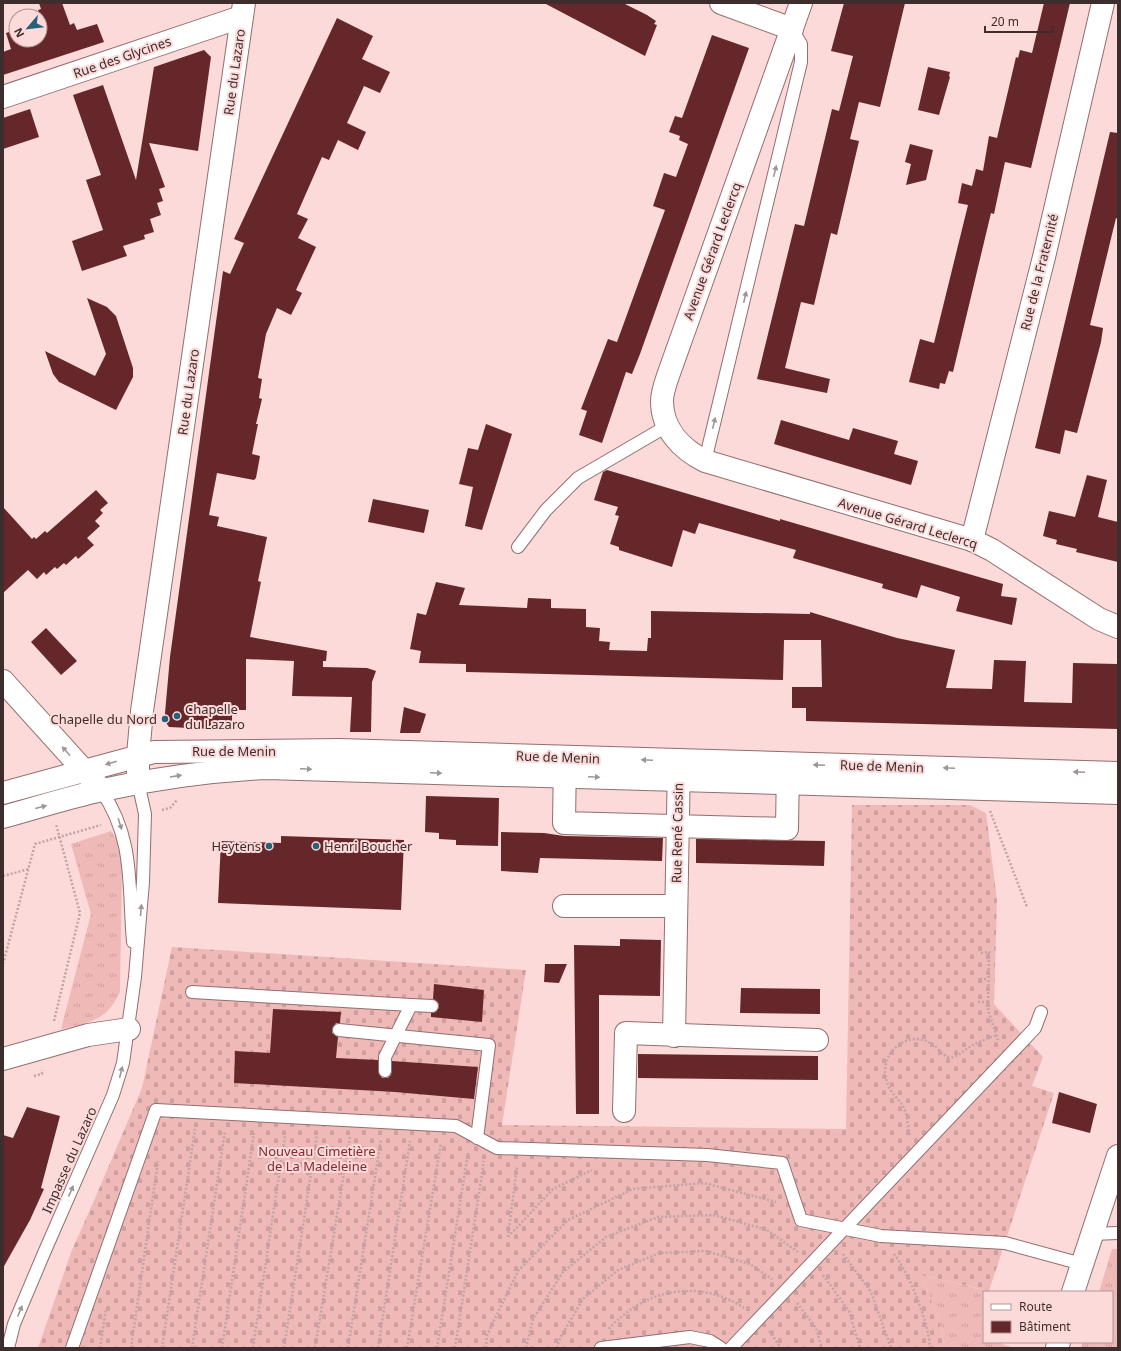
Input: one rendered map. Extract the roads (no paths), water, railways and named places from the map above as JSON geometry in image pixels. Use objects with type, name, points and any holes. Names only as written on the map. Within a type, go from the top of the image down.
[{"type":"street","points":[[721,3],[792,28]]},
{"type":"street","name":"Avenue Gérard Leclercq","points":[[801,3],[669,373],[662,400],[664,418],[667,426],[676,441],[694,456],[705,461],[972,540],[992,550],[1094,616],[1118,627]]},
{"type":"street","name":"Rue de la Fraternité","points":[[972,540],[1044,257],[1103,3]]},
{"type":"street","name":"Rue des Glycines","points":[[3,97],[242,10]]},
{"type":"street","name":"Rue du Lazaro","points":[[138,782],[138,755],[143,703],[242,10]]},
{"type":"street","points":[[3,681],[101,790]]},
{"type":"street","name":"Rue de Menin","points":[[3,793],[138,755],[178,750],[261,752],[309,750],[565,767]]},
{"type":"street","points":[[565,767],[564,823],[787,829],[788,773]]},
{"type":"street","name":"Rue de Menin","points":[[3,817],[101,790],[138,782],[201,772],[266,768],[565,767],[788,773],[1118,773]]},
{"type":"street","name":"Rue René Cassin","points":[[674,1036],[678,770]]},
{"type":"street","name":"Rue de Menin","points":[[788,773],[981,789],[1118,793]]},
{"type":"street","points":[[564,906],[675,906]]},
{"type":"street","points":[[3,1059],[88,1035],[129,1030]]},
{"type":"street","points":[[624,1111],[626,1034],[817,1040]]},
{"type":"street","points":[[1074,1291],[1091,1234],[1118,1156]]},
{"type":"lane","points":[[705,461],[801,62],[800,44],[792,28]]},
{"type":"lane","points":[[518,547],[546,510],[578,478],[667,426]]},
{"type":"lane","points":[[135,977],[143,882],[145,814],[138,782]]},
{"type":"lane","points":[[101,790],[118,820],[128,853],[135,977]]},
{"type":"lane","name":"Impasse du Lazaro","points":[[8,1348],[14,1324],[119,1080],[129,1030],[135,977]]},
{"type":"lane","points":[[192,992],[432,1006]]},
{"type":"lane","points":[[385,1071],[385,1057],[412,1005]]},
{"type":"lane","points":[[731,1348],[1035,1028],[1041,1012]]},
{"type":"lane","points":[[339,1030],[490,1044],[478,1139]]},
{"type":"lane","points":[[72,1348],[156,1110],[456,1126],[497,1148],[707,1155],[782,1163],[801,1220],[881,1236],[1005,1243],[1082,1264]]},
{"type":"lane","points":[[1091,1234],[1118,1233]]},
{"type":"lane","points":[[601,1348],[690,1337],[710,1341],[721,1348]]},
{"type":"place","name":"Chapelle du Lazaro","points":[[177,716]]},
{"type":"place","name":"Chapelle du Nord","points":[[165,719]]},
{"type":"place","name":"Heytens","points":[[269,846]]},
{"type":"place","name":"Henri Boucher","points":[[316,846]]},
{"type":"park label","name":"Nouveau Cimetière de La Madeleine","points":[[317,1158]]}]
